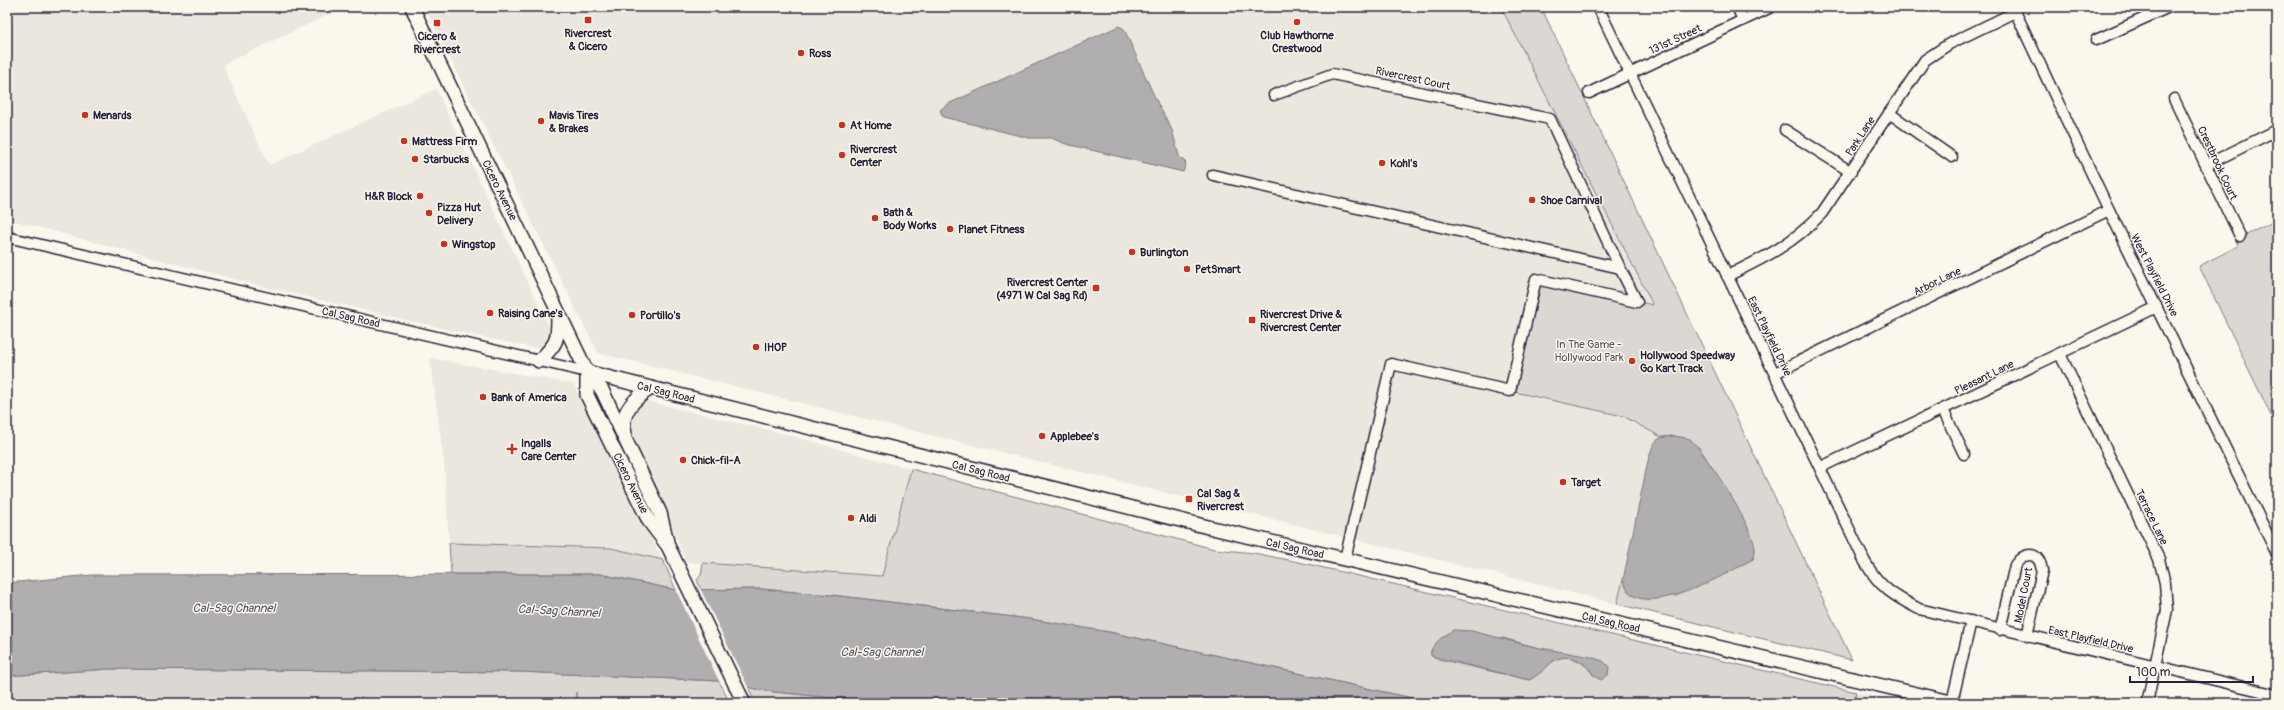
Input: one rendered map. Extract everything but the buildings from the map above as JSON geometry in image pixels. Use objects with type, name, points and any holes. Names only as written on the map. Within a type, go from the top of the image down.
[{"type":"main road","name":"Cicero Avenue","points":[[412,7],[587,372],[602,390],[660,513],[668,546],[744,703]]},
{"type":"main road","points":[[539,361],[552,348],[558,338],[558,312]]},
{"type":"main road","name":"Cicero Avenue","points":[[587,372],[587,395],[649,521],[668,546]]},
{"type":"main road","name":"Cal Sag Road","points":[[587,372],[1345,560],[1954,703]]},
{"type":"main road","points":[[631,451],[624,430],[626,413],[638,396],[651,388]]},
{"type":"street","name":"East Playfield Drive","points":[[1598,7],[1865,562],[1876,580],[1892,594],[1919,609],[1971,621],[2000,630],[2277,695]]},
{"type":"street","points":[[1737,7],[1743,20]]},
{"type":"street","name":"131st Street","points":[[1589,93],[1771,7]]},
{"type":"street","points":[[2096,40],[2169,7]]},
{"type":"street","name":"Park Lane","points":[[1727,276],[1777,251],[1801,234],[1830,203],[1925,60],[1949,44],[2014,10]]},
{"type":"street","name":"West Playfield Drive","points":[[2014,10],[2109,210],[2277,554]]},
{"type":"street","name":"Rivercrest Court","points":[[1274,95],[1332,74],[1550,118],[1620,268]]},
{"type":"street","name":"Crestbrook Court","points":[[2174,99],[2240,236]]},
{"type":"street","points":[[1889,113],[1952,157]]},
{"type":"street","points":[[1785,130],[1851,172]]},
{"type":"street","points":[[2206,165],[2277,130]]},
{"type":"street","points":[[1213,175],[1620,268],[1637,302],[1536,279],[1510,391],[1391,364],[1345,560]]},
{"type":"street","name":"Arbor Lane","points":[[1775,373],[2109,210]]},
{"type":"street","name":"Cal Sag Road","points":[[7,237],[587,372]]},
{"type":"street","name":"Pleasant Lane","points":[[1821,468],[2157,307]]},
{"type":"street","name":"Terrace Lane","points":[[2060,354],[2159,559],[2165,583],[2167,610],[2147,703]]},
{"type":"street","points":[[1943,410],[1964,454]]},
{"type":"street","name":"Model Court","points":[[2000,630],[2015,565],[2020,558],[2028,555],[2035,556],[2041,562],[2042,572],[2027,636]]},
{"type":"street","points":[[1954,703],[1971,621]]},
{"type":"shaded area","points":[[7,7],[344,7],[224,64],[226,73],[269,165],[436,89],[549,327],[551,339],[548,344],[543,347],[533,348],[454,331],[252,284],[7,219]]},
{"type":"shaded area","name":"Rivercrest Center","points":[[424,7],[1501,7],[1714,426],[1653,443],[1617,604],[598,353]]},
{"type":"shaded area","points":[[430,358],[574,384],[618,474],[663,560],[611,548],[449,543],[444,462]]},
{"type":"shaded area","points":[[640,401],[646,401],[785,434],[911,469],[882,576],[686,562],[650,474],[628,428],[627,416]]},
{"type":"shaded area","points":[[1856,692],[1905,703],[1858,703],[1854,699]]},
{"type":"green space","name":"In The Game - Hollywood Park","points":[[1501,7],[1541,7],[1852,660],[1617,604],[1623,580],[1628,591],[1676,596],[1753,559],[1755,549],[1747,527],[1700,448],[1675,436],[1661,437],[1623,416],[1510,391],[1536,279],[1653,305]]},
{"type":"green space","points":[[2277,220],[2277,428],[2199,266],[2238,246],[2236,240]]},
{"type":"green space","points":[[911,469],[1214,549],[1254,553],[1303,563],[1856,692],[1855,699],[1858,703],[1435,703],[1109,632],[1030,619],[832,595],[761,589],[701,590],[697,580],[701,575],[703,563],[882,576]],"holes":[[[1443,637],[1503,638],[1609,668],[1593,675],[1580,662],[1563,657],[1550,662],[1529,680],[1438,659],[1430,652]]]},
{"type":"green space","points":[[449,543],[611,548],[663,560],[676,590],[600,574],[451,574]]},
{"type":"green space","points":[[110,669],[521,672],[719,681],[730,703],[577,703],[576,692],[576,703],[7,703],[7,676]]},
{"type":"green space","points":[[748,687],[766,691],[879,703],[755,703]]},
{"type":"water","points":[[1119,26],[1124,29],[1156,100],[1172,130],[1179,156],[1186,163],[1183,172],[1066,144],[1051,138],[1029,138],[943,117],[940,110],[948,104]]},
{"type":"water","points":[[1675,436],[1690,439],[1718,475],[1747,526],[1753,540],[1755,553],[1753,559],[1709,582],[1690,590],[1672,596],[1654,599],[1639,598],[1628,591],[1623,580],[1648,461],[1653,445],[1658,439]]},
{"type":"water","name":"Cal-Sag Channel","points":[[600,574],[676,590],[761,589],[832,595],[1030,619],[1109,632],[1435,703],[879,703],[766,691],[719,681],[521,672],[110,669],[7,676],[7,583],[92,575]]},
{"type":"water","points":[[1453,630],[1472,631],[1535,647],[1591,657],[1603,661],[1609,667],[1608,675],[1601,680],[1598,679],[1583,663],[1573,658],[1565,657],[1553,662],[1529,680],[1431,656],[1432,648],[1435,644]]},
{"type":"pier","points":[[680,588],[700,588],[749,689],[720,683],[676,590]]},
{"type":"place","name":"Rivercrest & Cicero","points":[[588,20]]},
{"type":"place","name":"Club Hawthorne Crestwood","points":[[1297,22]]},
{"type":"place","name":"Cicero & Rivercrest","points":[[437,23]]},
{"type":"place","name":"Ross","points":[[801,53]]},
{"type":"place","name":"Menards","points":[[85,115]]},
{"type":"place","name":"Mavis Tires & Brakes","points":[[541,121]]},
{"type":"place","name":"At Home","points":[[842,125]]},
{"type":"place","name":"Mattress Firm","points":[[404,141]]},
{"type":"place","name":"Rivercrest Center","points":[[842,155]]},
{"type":"place","name":"Starbucks","points":[[415,159]]},
{"type":"place","name":"Kohl's","points":[[1382,163]]},
{"type":"place","name":"H&R Block","points":[[420,196]]},
{"type":"place","name":"Shoe Carnival","points":[[1532,200]]},
{"type":"place","name":"Pizza Hut Delivery","points":[[429,213]]},
{"type":"place","name":"Bath & Body Works","points":[[875,218]]},
{"type":"place","name":"Planet Fitness","points":[[950,229]]},
{"type":"place","name":"Wingstop","points":[[444,244]]},
{"type":"place","name":"Burlington","points":[[1132,252]]},
{"type":"place","name":"PetSmart","points":[[1187,269]]},
{"type":"place","name":"Rivercrest Center (4971 W Cal Sag Rd)","points":[[1096,288]]},
{"type":"place","name":"Raising Cane's","points":[[490,313]]},
{"type":"place","name":"Portillo's","points":[[632,315]]},
{"type":"place","name":"Rivercrest Drive & Rivercrest Center","points":[[1252,320]]},
{"type":"place","name":"IHOP","points":[[756,347]]},
{"type":"place","name":"Hollywood Speedway Go Kart Track","points":[[1632,361]]},
{"type":"place","name":"Bank of America","points":[[483,397]]},
{"type":"place","name":"Applebee's","points":[[1042,436]]},
{"type":"place","name":"Ingalls Care Center","points":[[512,449]]},
{"type":"place","name":"Chick-fil-A","points":[[683,460]]},
{"type":"place","name":"Target","points":[[1563,482]]},
{"type":"place","name":"Cal Sag & Rivercrest","points":[[1189,499]]},
{"type":"place","name":"Aldi","points":[[851,518]]}]
